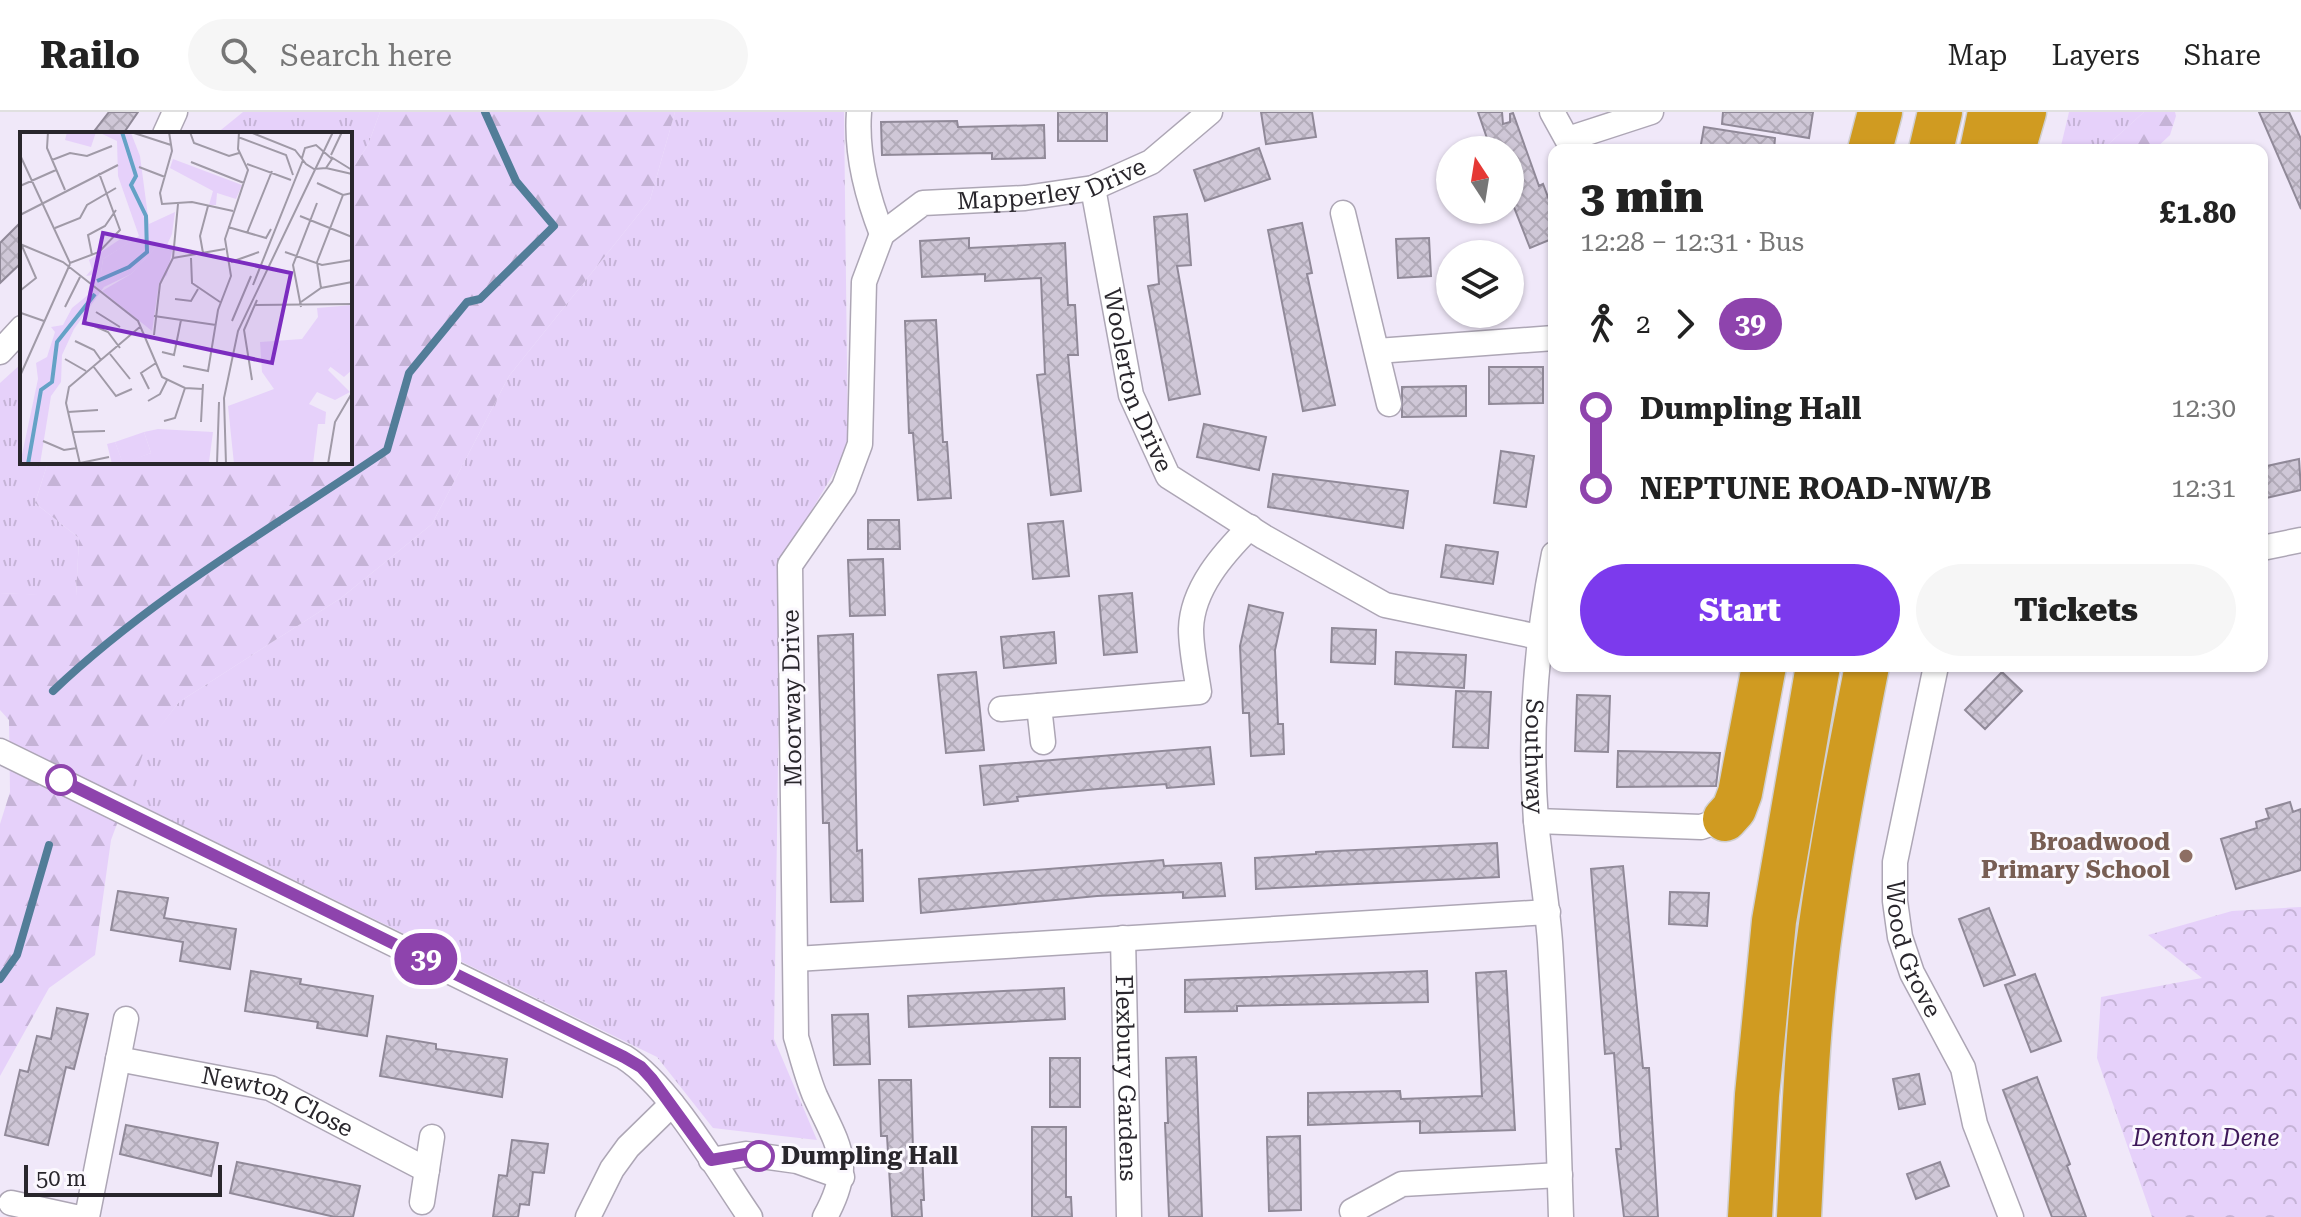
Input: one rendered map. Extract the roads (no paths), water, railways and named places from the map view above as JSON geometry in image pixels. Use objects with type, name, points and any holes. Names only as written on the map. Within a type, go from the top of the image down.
[{"type":"highway","points":[[1872,144],[1880,112]]},
{"type":"highway","points":[[1902,144],[1907,112]]},
{"type":"highway","points":[[1932,144],[1940,112]]},
{"type":"highway","points":[[1983,144],[1990,112]]},
{"type":"highway","points":[[2015,144],[2024,112]]},
{"type":"highway","points":[[1725,819],[1734,809],[1740,793],[1763,672]]},
{"type":"highway","points":[[1750,1217],[1757,1095],[1774,921],[1817,672]]},
{"type":"highway","points":[[1799,1217],[1805,1097],[1821,926],[1866,672]]},
{"type":"street","points":[[166,132],[175,112]]},
{"type":"street","points":[[859,112],[857,130],[870,203],[882,234]]},
{"type":"street","name":"Mapperley Drive","points":[[882,234],[923,203],[1025,198],[1093,188],[1151,162],[1210,112]]},
{"type":"street","points":[[1552,112],[1571,144],[1651,112]]},
{"type":"street","name":"Woolerton Drive","points":[[1093,188],[1131,395],[1168,476],[1385,605],[1539,637]]},
{"type":"street","points":[[1343,213],[1389,404]]},
{"type":"street","name":"Moorway Drive","points":[[842,1177],[841,1151],[813,1092],[796,1037],[790,565],[844,487],[860,444],[864,282],[882,234]]},
{"type":"street","points":[[0,352],[20,330]]},
{"type":"street","points":[[1377,351],[1548,338]]},
{"type":"street","points":[[1001,709],[1199,692],[1191,628],[1197,601],[1220,557],[1250,527]]},
{"type":"street","points":[[2268,547],[2301,540]]},
{"type":"street","name":"Southway","points":[[1548,588],[1539,637],[1533,724],[1536,821],[1548,912],[1561,1217]]},
{"type":"street","name":"Wood Grove","points":[[1935,672],[1895,862],[1895,901],[1900,937],[1912,973],[1963,1068],[1975,1124],[2011,1217]]},
{"type":"street","points":[[1039,706],[1043,742]]},
{"type":"street","points":[[0,751],[641,1067],[672,1104],[750,1217]]},
{"type":"street","points":[[1536,821],[1701,827],[1725,819]]},
{"type":"street","points":[[796,959],[1548,912]]},
{"type":"street","name":"Flexbury Gardens","points":[[1123,938],[1129,1217]]},
{"type":"street","points":[[87,1217],[126,1019]]},
{"type":"street","name":"Newton Close","points":[[118,1059],[270,1088],[427,1170]]},
{"type":"street","points":[[588,1217],[612,1169],[628,1147],[672,1104]]},
{"type":"street","points":[[422,1202],[432,1137]]},
{"type":"street","points":[[711,1160],[746,1154],[797,1161],[842,1177],[825,1217]]},
{"type":"street","points":[[1352,1211],[1402,1184],[1560,1175]]},
{"type":"street","points":[[11,1203],[75,1217]]},
{"type":"waterway","points":[[53,691],[131,624],[173,593],[387,450],[409,373],[467,302],[480,299],[554,226],[516,181],[485,112]]},
{"type":"waterway","points":[[0,979],[17,955],[49,845]]},
{"type":"place","name":"Broadwood Primary School","points":[[2186,856]]},
{"type":"place","name":"Dumpling Hall","points":[[759,1156]]},
{"type":"park label","name":"Denton Dene","points":[[2206,1138]]}]
